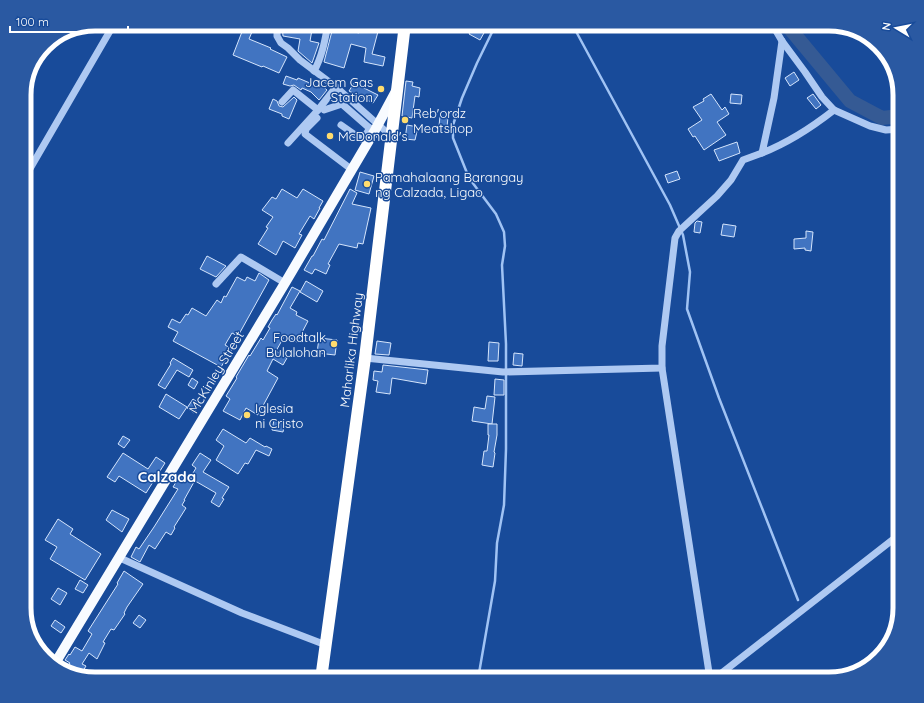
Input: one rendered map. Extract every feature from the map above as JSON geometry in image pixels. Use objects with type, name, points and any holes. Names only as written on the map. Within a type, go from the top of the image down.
[{"type":"highway","name":"Maharlika Highway","points":[[322,672],[365,358],[404,31]]},
{"type":"main road","name":"McKinley Street","points":[[57,660],[285,283],[396,91]]},
{"type":"street","points":[[31,167],[110,31]]},
{"type":"street","points":[[277,31],[277,36],[281,43],[314,71],[336,87],[374,128]]},
{"type":"street","points":[[314,71],[318,64],[326,31]]},
{"type":"street","points":[[776,31],[822,97],[834,110],[870,126],[886,130],[893,130]]},
{"type":"street","points":[[762,152],[774,98],[782,41]]},
{"type":"street","points":[[336,87],[319,113],[306,129],[305,134],[351,170]]},
{"type":"street","points":[[282,102],[293,90],[319,113]]},
{"type":"street","points":[[288,143],[319,113],[342,104],[374,128],[391,136]]},
{"type":"street","points":[[709,672],[662,368],[662,346],[675,238],[679,231],[717,196],[731,180],[743,160],[782,145],[811,128],[834,110]]},
{"type":"street","points":[[341,125],[361,139],[363,139],[374,128]]},
{"type":"street","points":[[216,284],[241,257],[285,283]]},
{"type":"street","points":[[365,358],[503,372],[662,368]]},
{"type":"street","points":[[723,672],[893,539]]},
{"type":"street","points":[[120,558],[242,613],[326,644]]},
{"type":"building","points":[[242,31],[252,31],[249,39],[271,48],[270,49],[287,57],[279,73],[233,55]]},
{"type":"building","points":[[283,31],[312,31],[310,41],[319,43],[312,63],[298,51],[300,39],[283,36]]},
{"type":"building","points":[[332,31],[350,31],[359,33],[359,31],[378,31],[372,54],[385,57],[383,66],[364,62],[366,48],[351,44],[344,68],[324,62]]},
{"type":"building","points":[[470,31],[485,31],[480,40],[469,34]]},
{"type":"building","points":[[794,72],[799,80],[790,86],[785,78]]},
{"type":"building","points":[[286,76],[297,80],[298,78],[317,86],[319,83],[327,90],[319,100],[311,92],[302,88],[301,90],[294,85],[290,86],[283,84]]},
{"type":"building","points":[[406,81],[413,82],[412,86],[420,88],[419,97],[415,96],[412,118],[402,116]]},
{"type":"building","points":[[354,83],[378,95],[373,103],[349,91]]},
{"type":"building","points":[[711,94],[722,110],[725,107],[729,114],[717,122],[726,135],[704,150],[695,136],[693,137],[688,129],[702,120],[693,107],[704,101],[703,99]]},
{"type":"building","points":[[731,94],[742,95],[741,104],[730,103]]},
{"type":"building","points":[[813,94],[821,105],[816,109],[807,98]]},
{"type":"building","points":[[294,97],[297,100],[289,119],[282,116],[282,114],[269,109],[273,99],[277,101],[279,106],[283,107]]},
{"type":"building","points":[[440,116],[448,117],[447,127],[439,126]]},
{"type":"building","points":[[407,125],[418,127],[415,140],[405,139]]},
{"type":"building","points":[[737,142],[740,153],[719,161],[714,150]]},
{"type":"building","points":[[677,171],[680,179],[668,183],[665,175]]},
{"type":"building","points":[[360,172],[374,176],[369,194],[355,190]]},
{"type":"building","points":[[282,189],[297,198],[303,189],[323,201],[314,219],[310,216],[299,234],[302,235],[295,248],[283,241],[276,255],[258,244],[268,228],[266,227],[273,217],[262,210],[272,197],[276,199]]},
{"type":"building","points":[[350,189],[357,193],[352,204],[371,208],[363,244],[358,243],[357,248],[339,244],[328,264],[330,265],[326,274],[315,269],[312,274],[304,270],[322,239],[324,240]]},
{"type":"building","points":[[697,221],[702,222],[700,233],[694,232],[695,223]]},
{"type":"building","points":[[723,224],[736,226],[734,237],[721,235]]},
{"type":"building","points":[[806,231],[813,232],[811,251],[805,250],[805,248],[794,249],[794,239],[806,238]]},
{"type":"building","points":[[207,256],[226,266],[216,277],[200,269]]},
{"type":"building","points":[[259,273],[269,280],[238,336],[232,333],[225,345],[232,349],[221,367],[173,341],[178,332],[168,327],[172,319],[180,323],[186,314],[188,315],[192,308],[206,316],[217,300],[221,303],[224,296],[226,297],[237,277],[245,281],[247,277],[255,281]]},
{"type":"building","points":[[306,281],[323,291],[317,302],[300,292]]},
{"type":"building","points":[[292,287],[300,291],[290,308],[297,312],[296,315],[308,321],[297,342],[285,335],[276,351],[287,358],[283,365],[273,359],[267,371],[278,378],[258,415],[246,408],[240,420],[223,411],[230,399],[226,396],[249,355],[250,356],[261,338],[263,340],[270,328],[268,327],[276,314],[277,315]]},
{"type":"building","points":[[319,338],[337,340],[335,355],[317,353]]},
{"type":"building","points":[[377,341],[391,343],[389,355],[375,354]]},
{"type":"building","points":[[489,342],[499,343],[498,361],[488,361]]},
{"type":"building","points":[[514,353],[523,354],[522,366],[513,365]]},
{"type":"building","points":[[173,358],[193,370],[189,377],[177,370],[165,389],[158,385]]},
{"type":"building","points":[[383,365],[428,370],[426,384],[392,378],[390,394],[376,392],[378,381],[373,380],[374,371],[382,372]]},
{"type":"building","points":[[192,378],[198,382],[194,389],[188,385]]},
{"type":"building","points":[[495,379],[504,380],[504,395],[494,395]]},
{"type":"building","points":[[166,394],[187,407],[179,419],[159,407]]},
{"type":"building","points":[[487,396],[495,397],[492,424],[472,421],[474,407],[485,409]]},
{"type":"building","points":[[193,399],[200,404],[194,413],[187,408]]},
{"type":"building","points":[[274,420],[285,422],[283,432],[272,430]]},
{"type":"building","points":[[488,424],[497,424],[493,467],[482,465],[484,451],[487,451],[489,435]]},
{"type":"building","points":[[223,429],[246,443],[250,438],[265,447],[266,446],[272,449],[269,456],[256,450],[248,464],[245,463],[238,474],[216,460],[224,446],[216,440]]},
{"type":"building","points":[[123,436],[130,440],[124,448],[118,444]]},
{"type":"building","points":[[123,453],[148,469],[156,457],[165,463],[146,493],[119,476],[115,482],[107,477]]},
{"type":"building","points":[[200,453],[211,460],[203,472],[229,487],[222,498],[224,499],[219,507],[211,502],[216,493],[190,478],[196,468],[192,465]]},
{"type":"building","points":[[181,474],[194,482],[182,505],[186,508],[174,527],[175,528],[171,535],[166,532],[155,549],[149,545],[140,562],[131,557],[136,547],[139,549],[178,489],[173,487]]},
{"type":"building","points":[[112,510],[129,519],[122,532],[106,520]]},
{"type":"building","points":[[58,519],[73,529],[70,534],[101,554],[85,580],[50,559],[57,547],[45,540]]},
{"type":"building","points":[[124,571],[143,584],[127,607],[124,613],[125,614],[114,630],[111,629],[103,642],[105,643],[97,659],[89,653],[82,664],[86,666],[83,671],[74,669],[68,666],[70,663],[65,660],[75,647],[82,651],[92,634],[88,631],[118,584],[117,583]]},
{"type":"building","points":[[80,580],[88,585],[83,593],[75,589]]},
{"type":"building","points":[[58,588],[67,593],[60,605],[51,599]]},
{"type":"building","points":[[139,615],[146,620],[140,628],[133,623]]},
{"type":"building","points":[[55,620],[65,627],[61,633],[51,626]]},
{"type":"waterway","points":[[479,672],[495,581],[497,543],[504,505],[506,449],[506,344],[502,265],[505,246],[504,232],[496,214],[469,178],[453,138],[453,125],[462,98],[493,31]]},
{"type":"waterway","points":[[576,31],[670,205],[683,235],[690,272],[687,309],[719,398],[798,600]]},
{"type":"waterway","points":[[792,31],[850,101],[882,118],[893,117]]},
{"type":"place","name":"Jacem Gas Station","points":[[381,89]]},
{"type":"place","name":"Reb'ordz Meatshop","points":[[405,120]]},
{"type":"place","name":"McDonald's","points":[[330,136]]},
{"type":"place","name":"Pamahalaang Barangay ng Calzada, Ligao","points":[[367,184]]},
{"type":"place","name":"Foodtalk Bulalohan","points":[[334,344]]},
{"type":"place","name":"Iglesia ni Cristo","points":[[247,415]]},
{"type":"district","name":"Calzada","points":[[167,477]]}]
